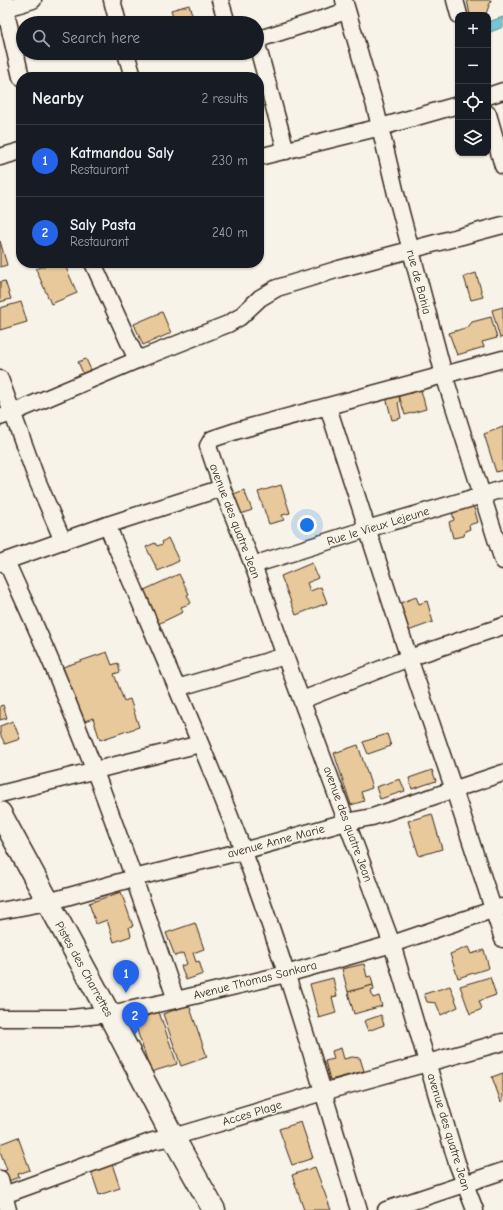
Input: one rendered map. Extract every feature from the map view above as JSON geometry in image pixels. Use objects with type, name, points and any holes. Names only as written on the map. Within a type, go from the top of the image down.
[{"type":"main road","name":"Pistes des Charrettes","points":[[0,813],[109,1014],[173,1137],[214,1210]]},
{"type":"street","points":[[16,58],[2,6],[33,0]]},
{"type":"street","points":[[112,0],[116,16]]},
{"type":"street","points":[[220,0],[225,16]]},
{"type":"street","points":[[455,0],[458,12]]},
{"type":"street","points":[[264,36],[346,6]]},
{"type":"street","name":"rue de Bahia","points":[[346,6],[381,127],[411,250],[444,375],[503,561]]},
{"type":"street","points":[[16,60],[20,72]]},
{"type":"street","points":[[128,60],[132,72]]},
{"type":"street","points":[[261,60],[286,151]]},
{"type":"street","points":[[491,95],[503,91]]},
{"type":"street","points":[[264,156],[381,127],[455,106]]},
{"type":"street","points":[[490,120],[503,166]]},
{"type":"street","points":[[0,157],[16,152]]},
{"type":"street","points":[[6,415],[137,360],[228,324],[240,317],[260,298],[277,288],[339,269],[503,225]]},
{"type":"street","points":[[96,268],[137,360]]},
{"type":"street","points":[[503,359],[328,407],[409,658],[454,790],[498,908],[503,939]]},
{"type":"street","points":[[0,379],[6,415],[63,541]]},
{"type":"street","name":"avenue des quatre Jean","points":[[328,407],[240,430],[212,439],[208,443],[208,449],[253,565],[285,656],[392,944],[457,1163],[475,1210]]},
{"type":"street","points":[[176,1000],[95,771],[54,669],[3,562],[107,525],[222,488]]},
{"type":"street","name":"Rue le Vieux Lejeune","points":[[253,565],[367,528],[503,489]]},
{"type":"street","points":[[107,525],[177,688],[243,851],[286,974],[360,1210]]},
{"type":"street","points":[[302,700],[409,658],[503,626]]},
{"type":"street","points":[[177,688],[285,656]]},
{"type":"street","points":[[0,794],[200,744]]},
{"type":"street","name":"avenue Anne Marie","points":[[0,911],[48,902],[134,878],[243,851],[346,822],[372,817],[503,773]]},
{"type":"street","name":"Avenue Thomas Sankara","points":[[0,1018],[71,1018],[109,1014],[176,1000],[286,974],[392,944],[498,908]]},
{"type":"street","name":"Acces Plage","points":[[6,1203],[130,1148],[503,1042]]},
{"type":"street","points":[[386,1210],[503,1171]]},
{"type":"street","points":[[0,1179],[6,1203]]},
{"type":"water","points":[[503,17],[503,27],[491,32],[491,21]]},
{"type":"building","points":[[467,0],[491,0],[487,12],[469,12]]},
{"type":"building","points":[[189,5],[193,16],[173,16],[171,10]]},
{"type":"building","points":[[0,241],[7,265],[0,267]]},
{"type":"building","points":[[66,268],[77,293],[51,304],[36,269]]},
{"type":"building","points":[[476,273],[483,297],[471,300],[464,277]]},
{"type":"building","points":[[5,281],[11,299],[0,302],[0,282]]},
{"type":"building","points":[[21,302],[27,322],[0,330],[0,308]]},
{"type":"building","points":[[503,307],[503,337],[500,338],[492,310]]},
{"type":"building","points":[[162,312],[171,333],[143,345],[134,324]]},
{"type":"building","points":[[491,317],[497,338],[482,342],[484,347],[457,355],[449,333],[468,327],[472,322]]},
{"type":"building","points":[[86,359],[91,370],[83,373],[78,362]]},
{"type":"building","points":[[420,386],[426,409],[405,415],[398,392]]},
{"type":"building","points":[[398,392],[400,401],[398,403],[401,418],[392,420],[386,397]]},
{"type":"building","points":[[503,427],[503,470],[496,472],[484,434]]},
{"type":"building","points":[[281,485],[290,513],[282,515],[284,520],[269,524],[258,492]]},
{"type":"building","points":[[244,490],[252,510],[241,514],[234,494]]},
{"type":"building","points":[[473,505],[478,522],[469,525],[470,529],[465,531],[464,536],[453,538],[449,522],[454,520],[452,511]]},
{"type":"building","points":[[168,538],[179,561],[158,571],[146,547],[155,543],[157,546],[163,544],[162,542]]},
{"type":"building","points":[[312,563],[318,578],[307,583],[310,591],[321,587],[327,603],[296,615],[281,576]]},
{"type":"building","points":[[179,574],[189,594],[187,595],[191,603],[181,607],[183,612],[158,624],[142,591]]},
{"type":"building","points":[[416,597],[419,604],[427,601],[433,622],[408,631],[398,604]]},
{"type":"building","points":[[107,652],[112,665],[118,663],[120,672],[114,674],[124,701],[130,699],[139,727],[100,740],[93,718],[82,722],[63,667]]},
{"type":"building","points":[[3,705],[7,718],[0,720],[0,706]]},
{"type":"building","points":[[13,721],[20,739],[5,744],[0,734],[0,726]]},
{"type":"building","points":[[387,734],[391,746],[368,754],[363,742]]},
{"type":"building","points":[[358,745],[372,788],[361,792],[364,801],[351,805],[334,753]]},
{"type":"building","points":[[432,770],[436,781],[412,789],[409,778]]},
{"type":"building","points":[[400,779],[405,791],[380,799],[376,787]]},
{"type":"building","points":[[432,814],[442,849],[419,856],[408,821]]},
{"type":"building","points":[[121,892],[133,926],[129,927],[131,936],[114,942],[107,920],[96,924],[89,903]]},
{"type":"building","points":[[195,923],[204,949],[193,953],[196,962],[199,961],[203,974],[186,980],[181,966],[187,964],[183,953],[175,956],[166,933]]},
{"type":"building","points":[[468,947],[471,954],[484,950],[489,968],[458,978],[450,954]]},
{"type":"building","points":[[364,964],[367,977],[371,976],[373,985],[348,992],[342,969]]},
{"type":"building","points":[[490,977],[496,995],[479,1001],[482,1009],[470,1014],[460,986]]},
{"type":"building","points":[[333,978],[337,996],[332,997],[336,1013],[319,1018],[310,984]]},
{"type":"building","points":[[373,985],[374,990],[371,991],[373,998],[379,996],[382,1006],[354,1014],[348,992]]},
{"type":"building","points":[[450,986],[458,1007],[441,1015],[436,1003],[427,1002],[424,994]]},
{"type":"building","points":[[189,1005],[207,1057],[181,1066],[163,1014]]},
{"type":"building","points":[[159,1012],[177,1064],[151,1072],[134,1021]]},
{"type":"building","points":[[381,1015],[384,1025],[368,1031],[364,1021]]},
{"type":"building","points":[[341,1048],[344,1059],[352,1057],[360,1058],[364,1071],[330,1080],[325,1061],[334,1059],[332,1051]]},
{"type":"building","points":[[503,1073],[503,1101],[501,1102],[492,1077]]},
{"type":"building","points":[[301,1122],[313,1158],[292,1165],[279,1129]]},
{"type":"building","points":[[18,1137],[30,1170],[18,1174],[19,1177],[6,1182],[2,1171],[7,1170],[0,1151],[0,1144]]},
{"type":"building","points":[[112,1164],[120,1188],[99,1195],[91,1171]]},
{"type":"building","points":[[315,1167],[331,1210],[304,1210],[292,1175]]},
{"type":"place","name":"Katmandou Saly","points":[[126,993]]},
{"type":"place","name":"Saly Pasta","points":[[135,1035]]}]
